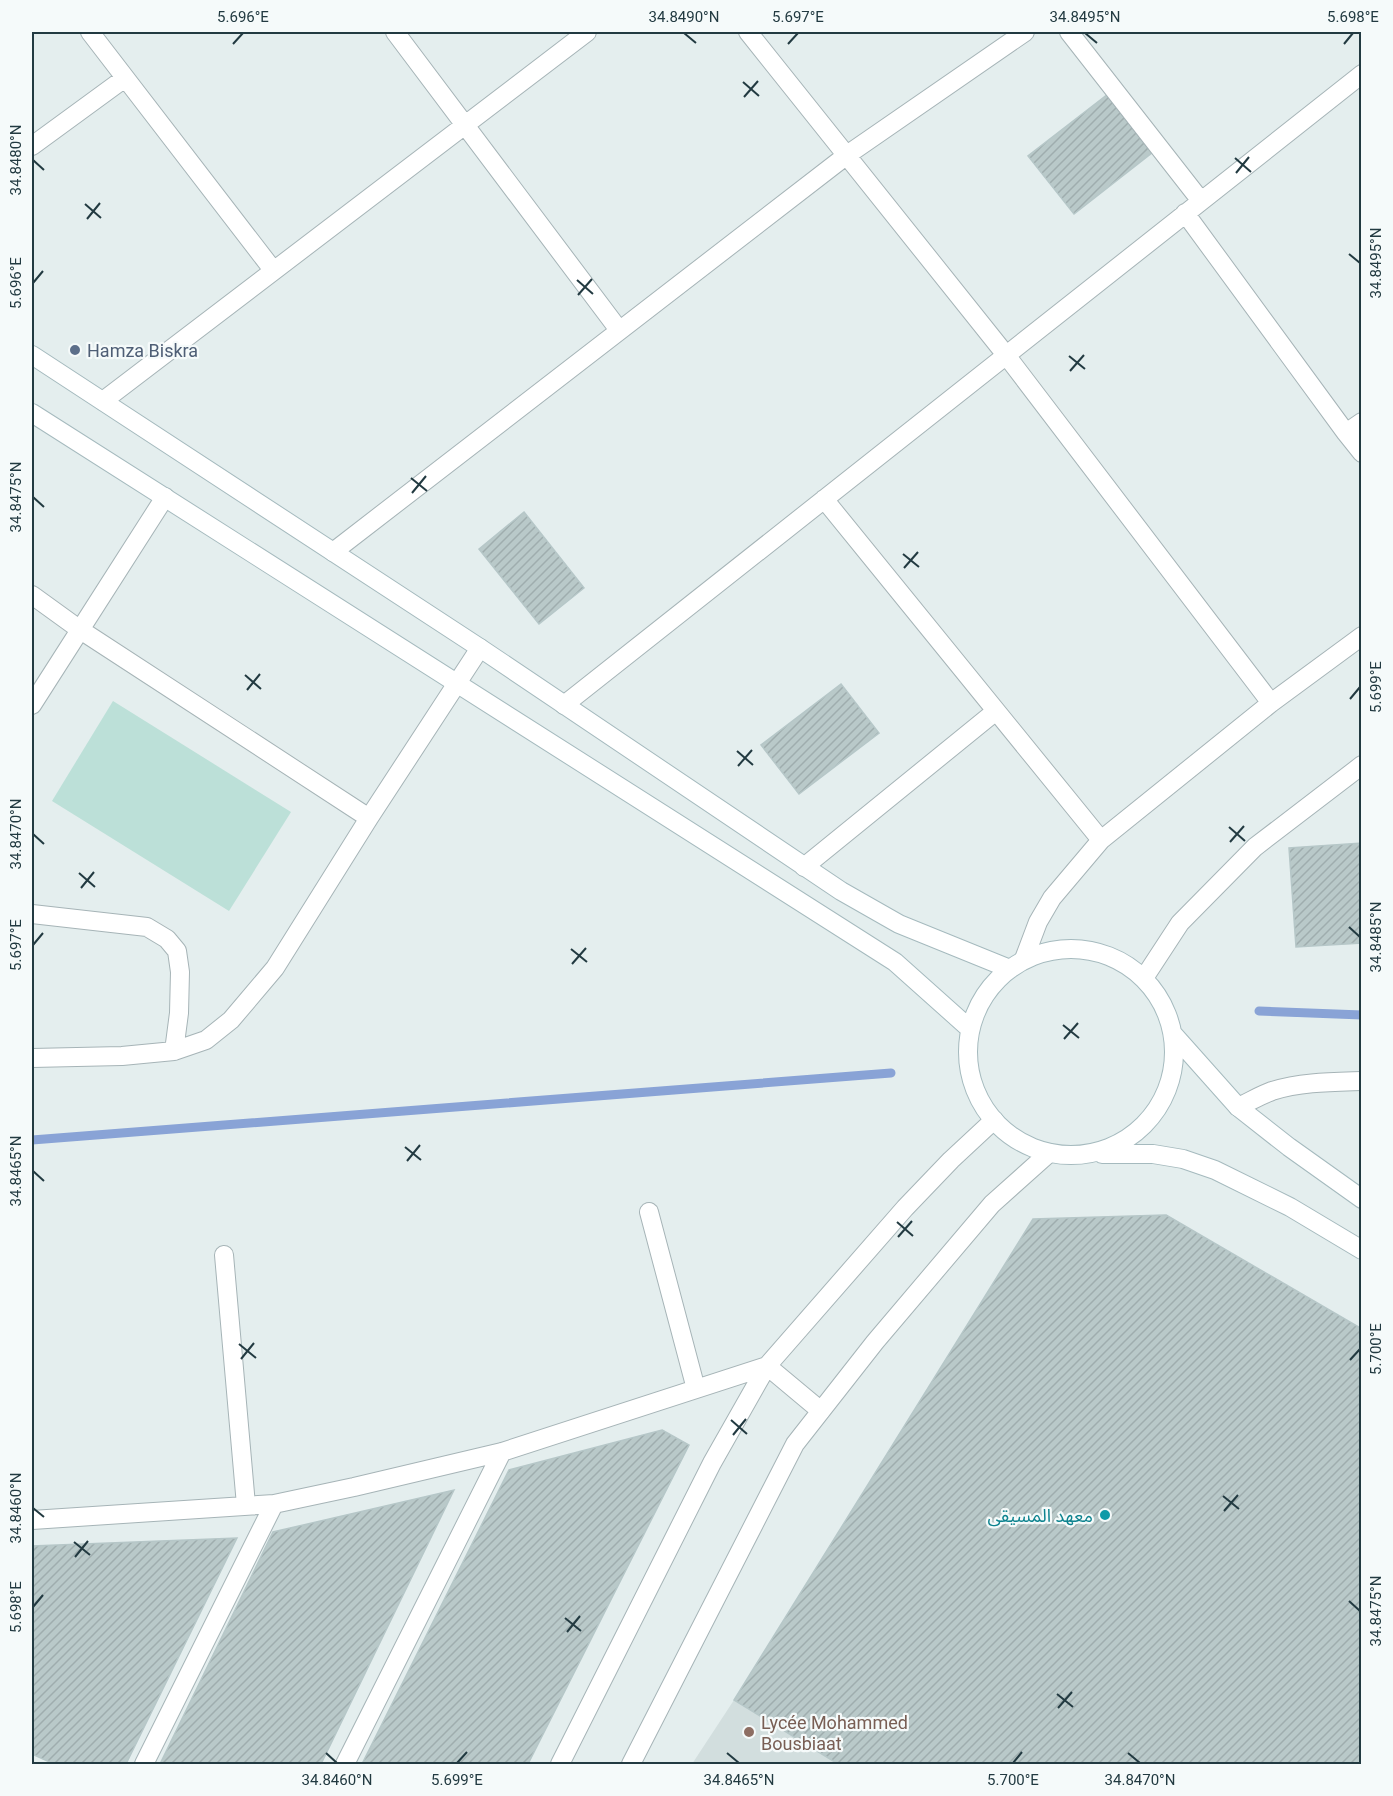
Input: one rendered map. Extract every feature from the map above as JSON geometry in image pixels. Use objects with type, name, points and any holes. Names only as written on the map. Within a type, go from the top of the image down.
[{"type":"street","points":[[90,32],[273,270]]},
{"type":"street","points":[[395,32],[620,330]]},
{"type":"street","points":[[103,401],[586,32]]},
{"type":"street","points":[[748,32],[1006,355],[1271,703]]},
{"type":"street","points":[[333,552],[847,155],[1025,32]]},
{"type":"street","points":[[1068,32],[1201,201]]},
{"type":"street","points":[[564,705],[1362,74]]},
{"type":"street","points":[[32,146],[125,78]]},
{"type":"street","points":[[1185,213],[1362,453]]},
{"type":"street","points":[[32,355],[480,648],[804,867],[899,924],[1017,964]]},
{"type":"street","points":[[32,413],[895,962],[970,1029]]},
{"type":"street","points":[[1346,433],[1362,422]]},
{"type":"street","points":[[32,705],[165,497]]},
{"type":"street","points":[[824,499],[1101,840]]},
{"type":"street","points":[[32,595],[79,629],[369,818]]},
{"type":"street","points":[[1017,964],[1052,898],[1101,840],[1271,703],[1362,636]]},
{"type":"street","points":[[32,1058],[122,1056],[174,1051],[206,1040],[231,1020],[275,968],[480,648]]},
{"type":"street","points":[[804,867],[996,711]]},
{"type":"street","points":[[1144,978],[1180,923],[1255,847],[1362,765]]},
{"type":"street","points":[[32,914],[147,927],[167,939],[177,951],[180,972],[179,1013],[174,1051]]},
{"type":"street","points":[[1082,1155],[1115,1146],[1143,1127],[1163,1100],[1174,1068],[1173,1034],[1162,1004],[1144,978],[1118,959],[1087,950],[1055,949],[1017,964],[999,977],[981,1001],[970,1029],[968,1060],[976,1092],[994,1120],[1019,1141],[1049,1153],[1082,1155],[1153,1154],[1184,1160],[1215,1170],[1290,1207],[1362,1250]]},
{"type":"street","points":[[1173,1034],[1238,1107],[1362,1199]]},
{"type":"street","points":[[1238,1107],[1271,1092],[1290,1087],[1318,1082],[1362,1081]]},
{"type":"street","points":[[560,1764],[712,1463],[767,1366],[920,1192],[994,1120]]},
{"type":"street","points":[[631,1764],[795,1444],[875,1342],[992,1204],[1049,1153]]},
{"type":"street","points":[[649,1212],[696,1389]]},
{"type":"street","points":[[224,1256],[246,1505]]},
{"type":"street","points":[[32,1520],[274,1504],[502,1452],[767,1366]]},
{"type":"street","points":[[767,1366],[820,1411]]},
{"type":"street","points":[[345,1764],[502,1452]]},
{"type":"street","points":[[144,1764],[274,1504]]},
{"type":"shaded area","name":"Lycée Mohammed Bousbiaat","points":[[734,1700],[838,1764],[692,1764]]},
{"type":"green space","points":[[113,701],[291,812],[229,911],[52,801]]},
{"type":"building","points":[[1108,94],[1153,152],[1074,214],[1028,156]]},
{"type":"building","points":[[524,512],[584,588],[539,624],[479,549]]},
{"type":"building","points":[[841,684],[879,733],[799,794],[761,745]]},
{"type":"building","points":[[1362,843],[1362,943],[1296,947],[1289,848]]},
{"type":"building","name":"معهد المسيقى","points":[[1166,1215],[1362,1329],[1362,1764],[838,1764],[734,1700],[1033,1219]]},
{"type":"building","points":[[662,1430],[689,1445],[528,1764],[362,1764],[509,1470]]},
{"type":"building","points":[[454,1490],[321,1764],[160,1764],[273,1532]]},
{"type":"building","points":[[237,1538],[126,1764],[54,1764],[32,1754],[32,1546]]},
{"type":"waterway","points":[[1259,1011],[1362,1015]]},
{"type":"waterway","points":[[32,1140],[891,1073]]},
{"type":"place","name":"Hamza Biskra","points":[[75,350]]},
{"type":"place","name":"معهد المسيقى","points":[[1105,1515]]},
{"type":"place","name":"Lycée Mohammed Bousbiaat","points":[[749,1732]]}]
